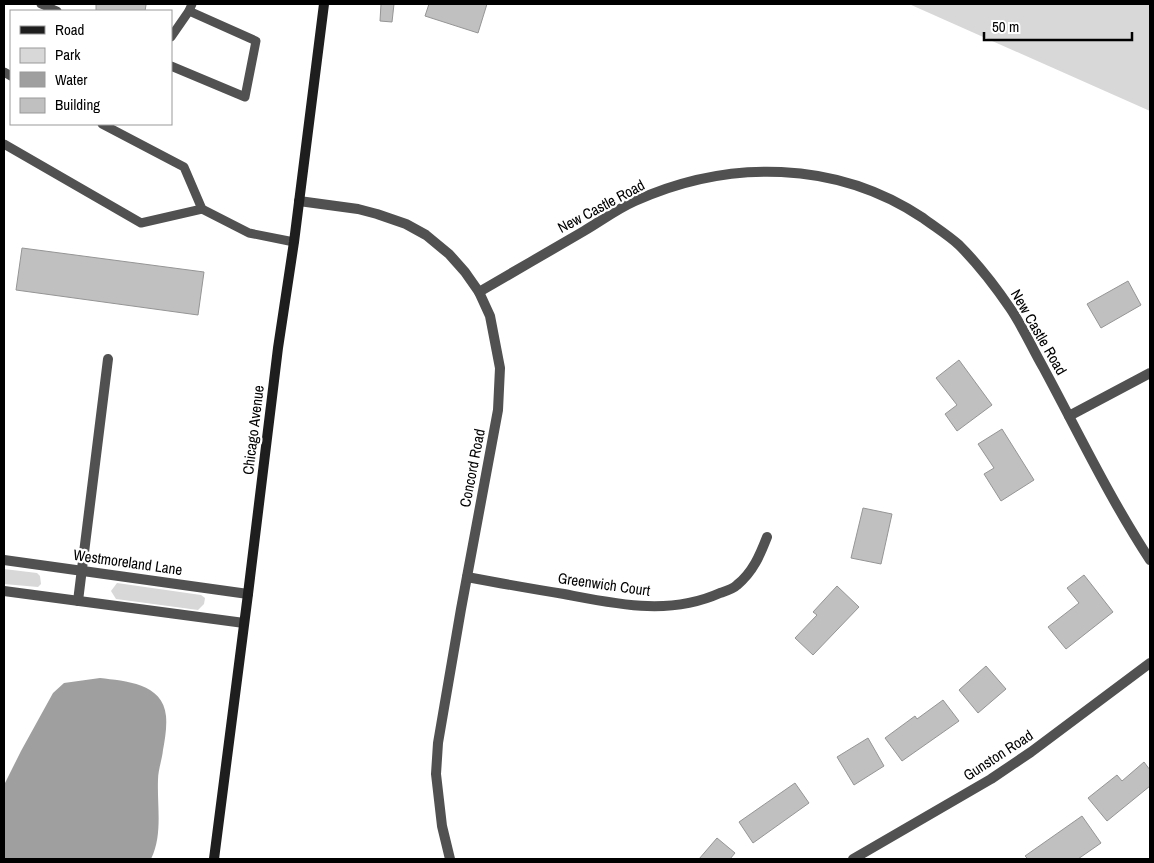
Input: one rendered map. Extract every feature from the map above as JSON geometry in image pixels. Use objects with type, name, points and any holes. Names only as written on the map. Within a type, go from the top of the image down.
[{"type":"main road","name":"Chicago Avenue","points":[[214,859],[278,348],[294,242],[324,4]]},
{"type":"street","name":"New Castle Road","points":[[479,292],[633,202],[678,185],[721,174],[784,172],[820,176],[874,192],[902,204],[942,231],[982,271],[1011,309],[1150,560]]},
{"type":"street","name":"Concord Road","points":[[299,202],[358,209],[406,224],[426,235],[449,254],[465,272],[479,292],[490,316],[500,368],[498,410],[438,743],[436,774],[442,826],[450,859]]},
{"type":"street","points":[[78,601],[108,359]]},
{"type":"street","points":[[1070,416],[1150,373]]},
{"type":"street","name":"Greenwich Court","points":[[467,577],[644,607],[689,604],[712,597],[736,586],[748,574],[759,558],[767,537]]},
{"type":"street","name":"Westmoreland Lane","points":[[4,560],[248,594]]},
{"type":"street","points":[[4,591],[244,623]]},
{"type":"street","name":"Gunston Road","points":[[853,859],[991,779],[1031,752],[1150,663]]},
{"type":"lane","points":[[42,4],[55,10]]},
{"type":"lane","points":[[172,36],[191,7],[256,41],[245,97],[172,66]]},
{"type":"lane","points":[[104,125],[184,167],[202,209],[249,234],[294,242]]},
{"type":"lane","points":[[4,144],[141,223],[202,209]]},
{"type":"green space","points":[[909,4],[1150,4],[1150,111]]},
{"type":"green space","points":[[4,569],[37,573],[40,576],[41,584],[38,587],[4,584]]},
{"type":"green space","points":[[117,583],[201,595],[205,598],[204,604],[198,610],[116,599],[111,591]]},
{"type":"water","points":[[100,678],[141,686],[150,690],[163,705],[166,724],[158,776],[159,820],[155,850],[151,859],[4,859],[4,785],[21,751],[53,693],[64,683]]},
{"type":"building","points":[[96,4],[147,4],[145,10],[96,10]]},
{"type":"building","points":[[381,4],[394,4],[392,22],[380,21]]},
{"type":"building","points":[[429,4],[487,4],[478,33],[425,16]]},
{"type":"building","points":[[22,248],[204,272],[198,315],[16,290]]},
{"type":"building","points":[[1128,281],[1141,305],[1101,328],[1087,304]]},
{"type":"building","points":[[959,360],[992,405],[957,431],[945,414],[957,405],[936,378]]},
{"type":"building","points":[[1002,429],[1034,480],[1001,501],[984,474],[994,468],[978,444]]},
{"type":"building","points":[[863,508],[892,514],[881,564],[851,558]]},
{"type":"building","points":[[1084,575],[1113,612],[1066,649],[1048,627],[1079,603],[1067,588]]},
{"type":"building","points":[[837,586],[859,607],[813,655],[795,638],[817,615],[813,612]]},
{"type":"building","points":[[986,666],[1006,689],[978,713],[959,690]]},
{"type":"building","points":[[943,700],[959,721],[902,761],[885,738],[915,716],[917,719]]},
{"type":"building","points":[[868,738],[884,766],[854,785],[837,757]]},
{"type":"building","points":[[1144,762],[1150,770],[1150,786],[1107,821],[1088,798],[1117,775],[1122,781]]},
{"type":"building","points":[[795,783],[809,803],[753,843],[739,822]]},
{"type":"building","points":[[1082,816],[1101,843],[1078,859],[1028,859],[1025,856]]},
{"type":"building","points":[[717,838],[735,853],[730,859],[699,859]]}]
